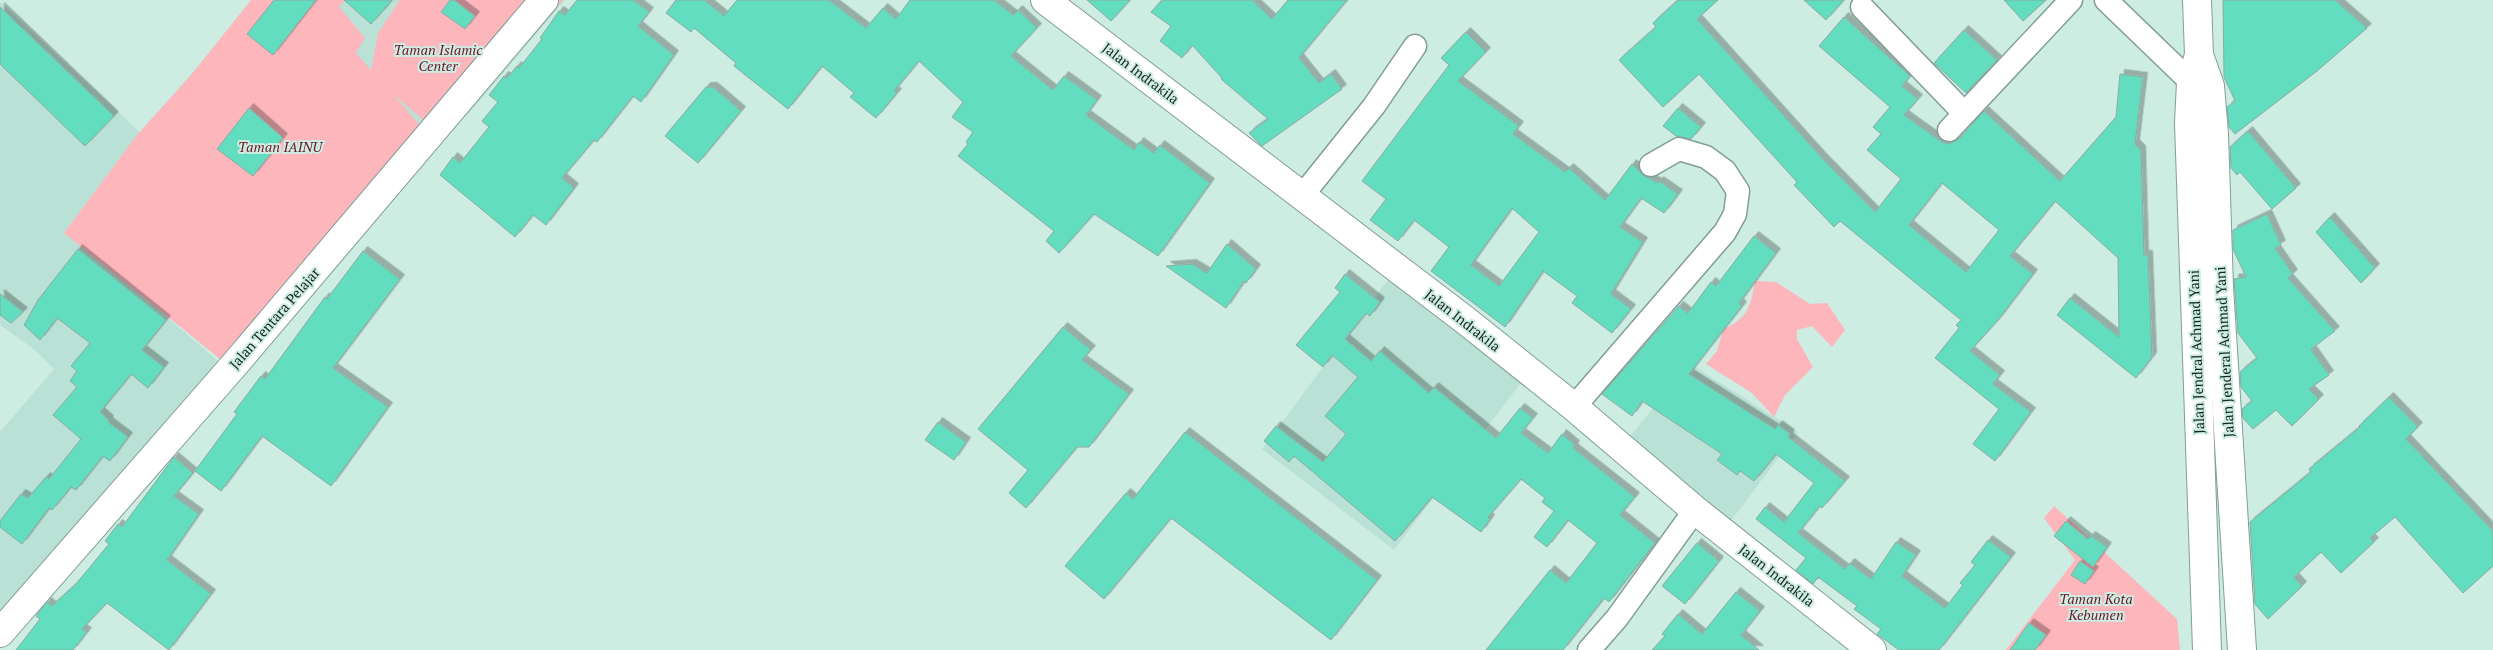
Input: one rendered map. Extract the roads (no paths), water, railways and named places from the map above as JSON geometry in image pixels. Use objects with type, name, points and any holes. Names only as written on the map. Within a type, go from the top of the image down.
[{"type":"main road","name":"Jalan Tentara Pelajar","points":[[0,633],[241,357],[544,0]]},
{"type":"main road","name":"Jalan Indrakila","points":[[1045,0],[1465,320],[1574,407],[1695,510],[1872,650]]},
{"type":"main road","name":"Jalan Jenderal Achmad Yani","points":[[2197,0],[2200,84],[2214,134],[2219,287],[2242,650]]},
{"type":"main road","name":"Jalan Jendral Achmad Yani","points":[[2200,84],[2189,123],[2206,650]]},
{"type":"street","points":[[1950,130],[2071,0]]},
{"type":"street","points":[[2106,0],[2200,84]]},
{"type":"street","points":[[1862,7],[1964,113]]},
{"type":"street","points":[[1302,196],[1374,106],[1415,46]]},
{"type":"street","points":[[1574,407],[1725,232],[1735,214],[1738,191],[1725,171],[1706,157],[1679,149],[1651,166]]},
{"type":"street","points":[[1589,650],[1617,618],[1695,510]]},
{"type":"park label","name":"Taman Islamic Center","points":[[438,58]]},
{"type":"park label","name":"Taman IAINU","points":[[280,146]]},
{"type":"park label","name":"Taman Kota Kebumen","points":[[2096,606]]}]
